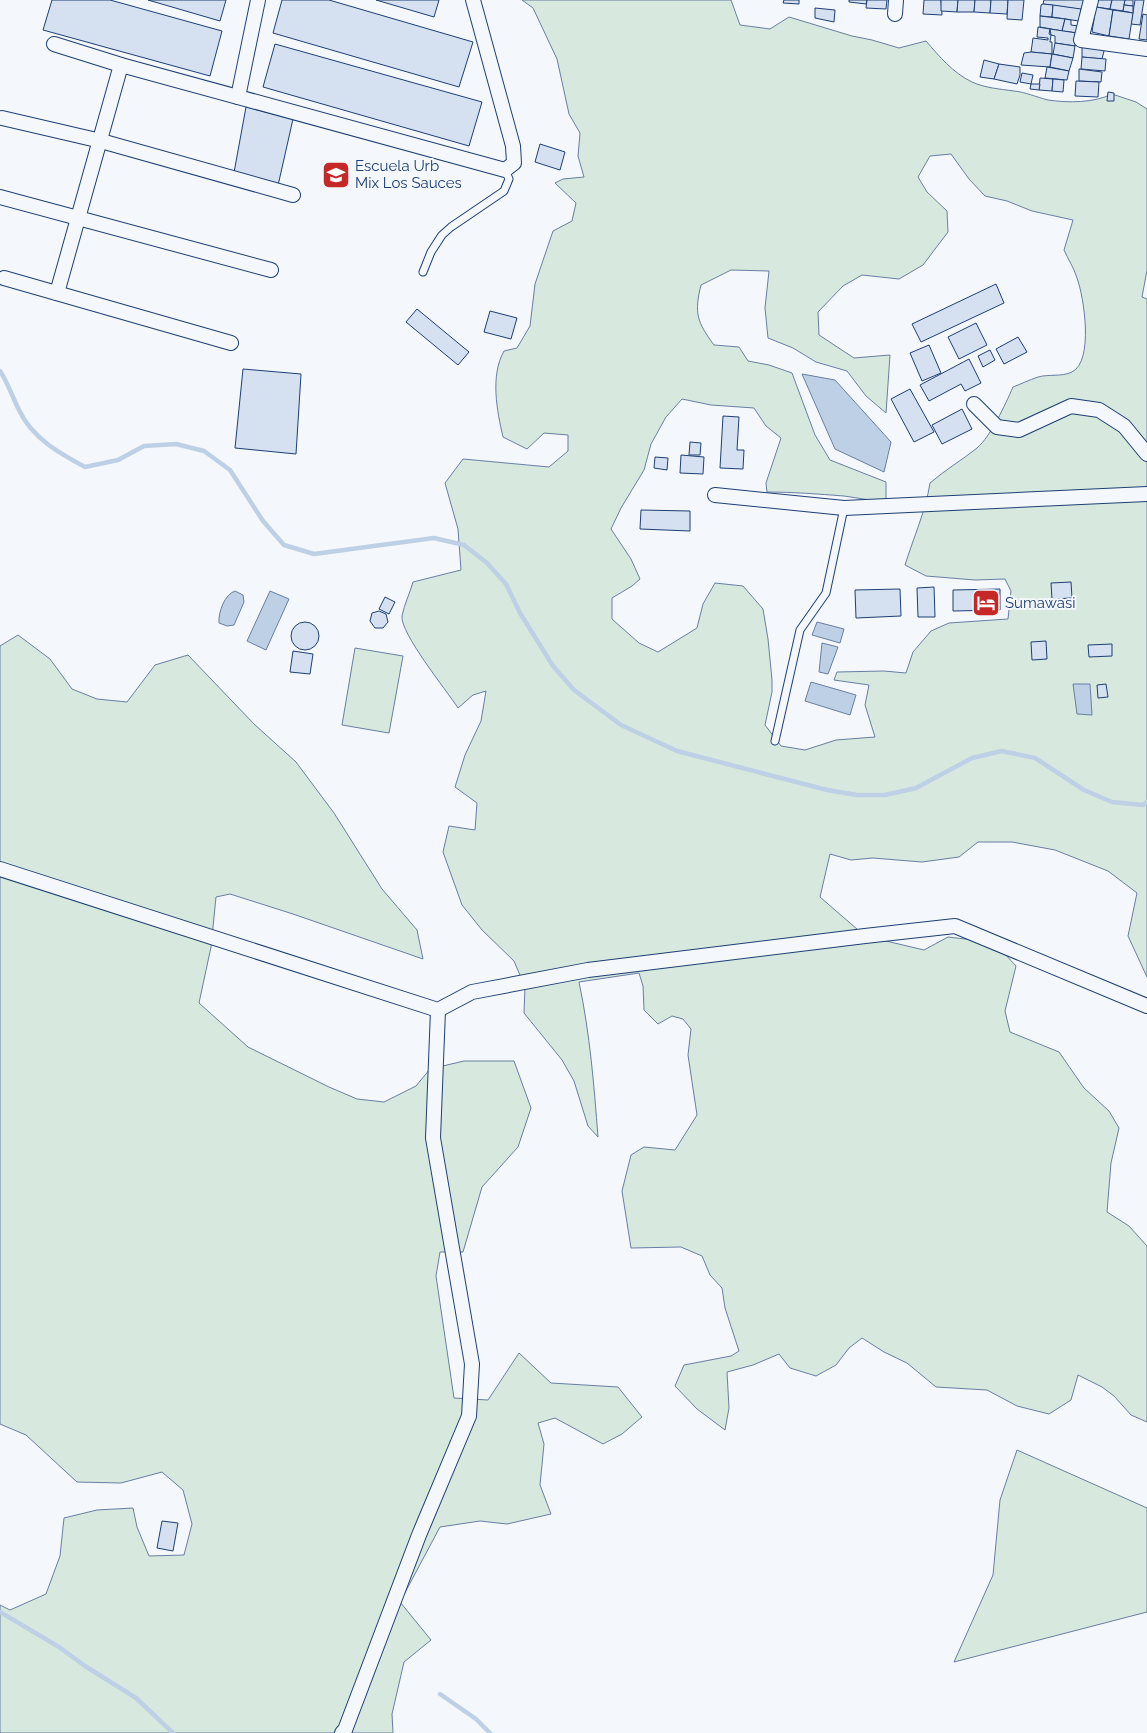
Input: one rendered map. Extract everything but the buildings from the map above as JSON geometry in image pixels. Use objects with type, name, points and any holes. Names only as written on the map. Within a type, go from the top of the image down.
[{"type":"street","points":[[238,97],[258,0]]},
{"type":"street","points":[[54,44],[121,65],[505,170],[514,163],[513,146],[473,0]]},
{"type":"street","points":[[1091,0],[1081,40],[1147,49]]},
{"type":"street","points":[[57,293],[121,65]]},
{"type":"street","points":[[2,118],[101,141],[292,195]]},
{"type":"street","points":[[0,196],[271,270]]},
{"type":"street","points":[[4,278],[231,343]]},
{"type":"street","points":[[974,404],[997,427],[1019,430],[1071,406],[1099,410],[1124,426],[1147,454]]},
{"type":"street","points":[[715,495],[844,508],[1147,494]]},
{"type":"street","points":[[0,869],[438,1010],[472,992],[588,970],[955,926],[1147,1006]]},
{"type":"street","points":[[342,1733],[345,1730],[419,1535],[469,1416],[472,1364],[433,1138],[438,1010]]},
{"type":"lane","points":[[422,272],[431,252],[442,235],[504,191],[509,180],[505,170]]},
{"type":"lane","points":[[775,741],[800,630],[826,593],[844,508]]},
{"type":"shaded area","points":[[522,0],[731,0],[740,25],[770,29],[789,17],[899,48],[926,41],[959,74],[982,86],[1022,92],[1048,100],[1064,102],[1089,101],[1112,94],[1136,102],[1147,109],[1147,270],[1142,297],[1147,299],[1147,977],[1128,936],[1137,893],[1108,871],[1055,850],[1012,842],[978,842],[959,857],[922,862],[873,858],[851,860],[830,854],[820,897],[865,936],[924,950],[948,937],[982,941],[1004,953],[1016,966],[1005,1011],[1010,1032],[1059,1052],[1084,1088],[1109,1111],[1119,1128],[1111,1163],[1107,1212],[1129,1226],[1147,1246],[1147,1422],[1131,1415],[1114,1396],[1102,1387],[1078,1375],[1071,1400],[1049,1414],[1017,1406],[987,1390],[936,1387],[907,1363],[884,1352],[862,1338],[849,1348],[836,1365],[816,1376],[790,1368],[779,1354],[753,1365],[727,1372],[729,1408],[725,1430],[697,1409],[675,1386],[684,1365],[731,1356],[739,1351],[725,1308],[722,1288],[710,1275],[702,1256],[681,1247],[631,1248],[622,1191],[631,1155],[644,1147],[675,1150],[697,1115],[688,1055],[691,1029],[683,1019],[672,1016],[658,1024],[644,1010],[643,986],[639,973],[579,982],[589,1040],[598,1137],[588,1126],[574,1081],[562,1060],[524,1013],[525,987],[514,961],[482,930],[462,905],[443,852],[449,826],[475,830],[477,803],[455,787],[465,755],[481,721],[486,691],[473,695],[458,708],[408,635],[402,616],[413,582],[461,570],[458,529],[445,483],[463,459],[549,467],[568,451],[568,435],[544,433],[527,449],[503,437],[496,394],[497,371],[504,351],[517,348],[530,326],[535,284],[553,231],[572,221],[576,203],[555,183],[563,179],[584,177],[578,156],[580,133],[569,114],[557,59],[533,8]],"holes":[[[951,154],[969,179],[985,196],[1007,201],[1032,211],[1073,220],[1064,250],[1073,267],[1080,287],[1084,313],[1085,342],[1079,366],[1068,374],[1038,377],[1013,387],[997,420],[982,443],[930,483],[905,565],[926,576],[975,580],[1005,579],[1011,591],[1008,619],[949,623],[931,631],[913,652],[906,673],[884,671],[837,672],[834,680],[869,685],[865,705],[875,737],[836,740],[805,750],[781,746],[765,725],[772,692],[772,680],[763,609],[743,586],[715,583],[703,604],[697,628],[658,652],[639,643],[612,619],[612,598],[640,579],[631,559],[611,529],[621,508],[644,470],[651,444],[666,417],[682,399],[711,405],[754,408],[766,426],[781,438],[766,483],[767,492],[834,495],[886,501],[886,482],[830,460],[815,435],[792,373],[769,365],[748,361],[739,347],[714,345],[704,330],[699,317],[698,303],[701,285],[731,270],[769,271],[765,308],[768,338],[793,348],[816,362],[847,371],[866,396],[886,413],[890,355],[854,358],[819,335],[818,312],[843,286],[862,275],[899,279],[923,265],[948,232],[947,211],[927,192],[918,177],[930,156]]]},
{"type":"shaded area","points":[[18,635],[50,659],[72,689],[97,699],[127,702],[155,665],[188,655],[254,724],[296,762],[334,813],[382,889],[417,930],[423,959],[230,894],[216,897],[211,947],[199,1003],[248,1047],[357,1099],[384,1102],[416,1086],[430,1069],[464,1061],[514,1061],[531,1108],[518,1147],[482,1187],[463,1252],[440,1252],[436,1276],[454,1398],[488,1400],[519,1353],[551,1383],[618,1387],[642,1417],[622,1434],[603,1444],[555,1418],[538,1423],[544,1444],[540,1485],[551,1514],[507,1524],[480,1521],[440,1527],[400,1602],[431,1640],[404,1662],[392,1714],[393,1733],[0,1733],[0,1605],[10,1610],[46,1594],[60,1556],[64,1518],[97,1510],[133,1508],[137,1527],[149,1556],[184,1555],[192,1524],[183,1490],[162,1472],[121,1483],[77,1482],[26,1435],[0,1424],[0,646]]},
{"type":"shaded area","points":[[355,648],[403,656],[389,733],[342,725]]},
{"type":"shaded area","points":[[1017,1450],[1147,1508],[1147,1612],[954,1662],[993,1575],[1000,1500]]},
{"type":"water","points":[[802,374],[835,380],[891,442],[884,472],[835,449]]},
{"type":"water","points":[[235,591],[243,595],[244,602],[234,625],[227,626],[219,623],[220,614],[225,600]]},
{"type":"water","points":[[270,591],[289,599],[266,650],[247,641]]},
{"type":"water","points":[[817,622],[844,629],[840,643],[812,635]]},
{"type":"water","points":[[822,643],[838,647],[828,674],[819,672]]},
{"type":"water","points":[[811,682],[856,695],[850,715],[805,701]]},
{"type":"water","points":[[1073,684],[1090,684],[1092,715],[1077,714]]},
{"type":"waterway","points":[[0,371],[19,410],[31,429],[47,444],[85,467],[118,460],[144,446],[176,444],[204,451],[230,470],[263,521],[284,545],[314,554],[434,538],[464,545],[487,563],[506,584],[520,613],[553,666],[574,690],[621,725],[677,751],[827,790],[857,795],[885,795],[916,788],[972,758],[1002,751],[1035,758],[1084,790],[1112,802],[1143,805],[1147,802]]},
{"type":"waterway","points":[[0,1612],[59,1647],[136,1698],[173,1733]]},
{"type":"waterway","points":[[440,1694],[476,1719],[490,1733]]},
{"type":"place","name":"Escuela Urb Mix Los Sauces","points":[[336,175]]},
{"type":"place","name":"Sumawasi","points":[[986,603]]}]
